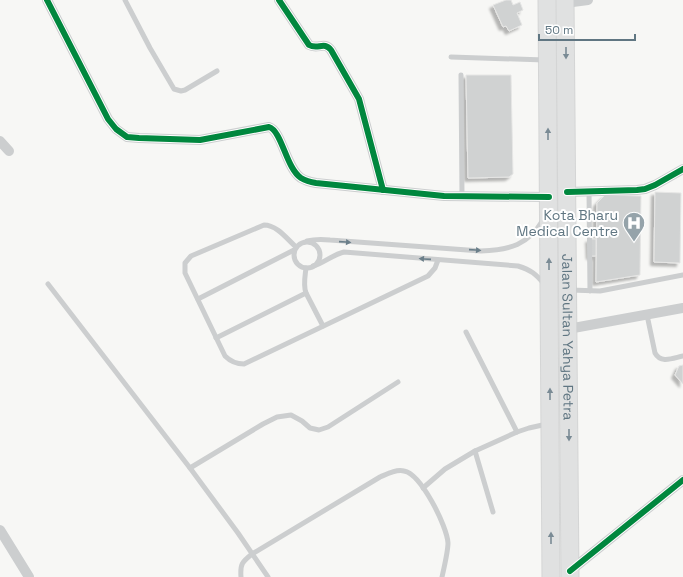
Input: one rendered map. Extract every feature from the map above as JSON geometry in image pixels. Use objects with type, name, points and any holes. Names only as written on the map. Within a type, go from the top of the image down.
[{"type":"highway","name":"Jalan Sultan Yahya Petra","points":[[547,0],[551,577]]},
{"type":"highway","name":"Jalan Sultan Yahya Petra","points":[[565,1],[570,574]]},
{"type":"street","points":[[47,0],[108,119],[116,129],[127,138],[200,140],[269,127],[276,133],[294,172],[307,182],[444,196],[549,202]]},
{"type":"street","points":[[279,0],[309,45],[315,47],[323,45],[332,50],[359,99],[383,190]]},
{"type":"street","points":[[565,1],[588,0]]},
{"type":"street","points":[[0,141],[9,151]]},
{"type":"street","points":[[567,192],[645,188],[655,186],[683,169]]},
{"type":"street","points":[[568,329],[683,308]]},
{"type":"street","points":[[570,574],[683,480]]},
{"type":"street","points":[[0,530],[4,544],[28,577]]},
{"type":"lane","points":[[125,0],[150,48],[174,89],[181,91],[185,90],[217,71]]},
{"type":"lane","points":[[452,57],[548,60]]},
{"type":"lane","points":[[461,75],[462,196]]},
{"type":"lane","points":[[589,191],[590,291]]},
{"type":"lane","points":[[198,299],[307,241],[322,239],[481,251],[512,247],[527,239],[540,226],[544,219],[549,202]]},
{"type":"lane","points":[[295,248],[275,228],[264,225],[191,256],[185,263],[185,273],[216,338],[225,356],[234,363],[244,364],[428,276],[435,268],[438,260]]},
{"type":"lane","points":[[307,241],[315,244],[319,251],[319,260],[317,264],[313,266]]},
{"type":"lane","points":[[295,248],[295,261],[301,267],[306,268],[324,262],[338,253],[344,252],[518,266],[530,270],[537,276],[549,293]]},
{"type":"lane","points":[[306,268],[304,282],[306,294],[323,326]]},
{"type":"lane","points":[[568,290],[600,291],[683,275]]},
{"type":"lane","points":[[48,284],[190,468],[238,533],[268,577]]},
{"type":"lane","points":[[216,338],[306,294]]},
{"type":"lane","points":[[647,315],[657,356],[663,360],[683,356]]},
{"type":"lane","points":[[466,332],[518,432]]},
{"type":"lane","points":[[190,468],[277,417],[291,415],[302,421],[310,428],[319,430],[328,427],[398,382]]},
{"type":"lane","points":[[423,488],[445,469],[475,451],[529,428],[550,424]]},
{"type":"lane","points":[[475,451],[493,512]]},
{"type":"lane","points":[[241,577],[240,569],[243,562],[252,554],[380,477],[393,472],[404,471],[414,477],[423,488],[444,527],[448,544],[442,577]]},
{"type":"building","points":[[506,0],[511,0],[513,5],[520,2],[523,10],[517,13],[522,25],[509,31],[506,26],[503,27],[493,5]]},
{"type":"building","points":[[466,75],[511,75],[513,174],[509,177],[468,178]]},
{"type":"building","points":[[655,192],[681,193],[680,263],[654,262]]},
{"type":"building","points":[[605,195],[641,196],[640,275],[596,282],[597,203]]},
{"type":"building","points":[[589,239],[596,239],[596,256],[590,256]]},
{"type":"building","points":[[683,365],[683,384],[675,375],[679,366]]},
{"type":"cycle path","points":[[47,0],[108,119],[116,129],[127,137],[200,140],[269,127],[277,135],[296,173],[301,178],[310,182],[444,196],[549,197]]},
{"type":"cycle path","points":[[279,0],[309,45],[315,47],[326,46],[331,50],[359,99],[383,190]]},
{"type":"cycle path","points":[[567,192],[645,189],[683,169]]},
{"type":"cycle path","points":[[570,571],[683,480]]},
{"type":"place","name":"Kota Bharu Medical Centre","points":[[634,242]]}]
